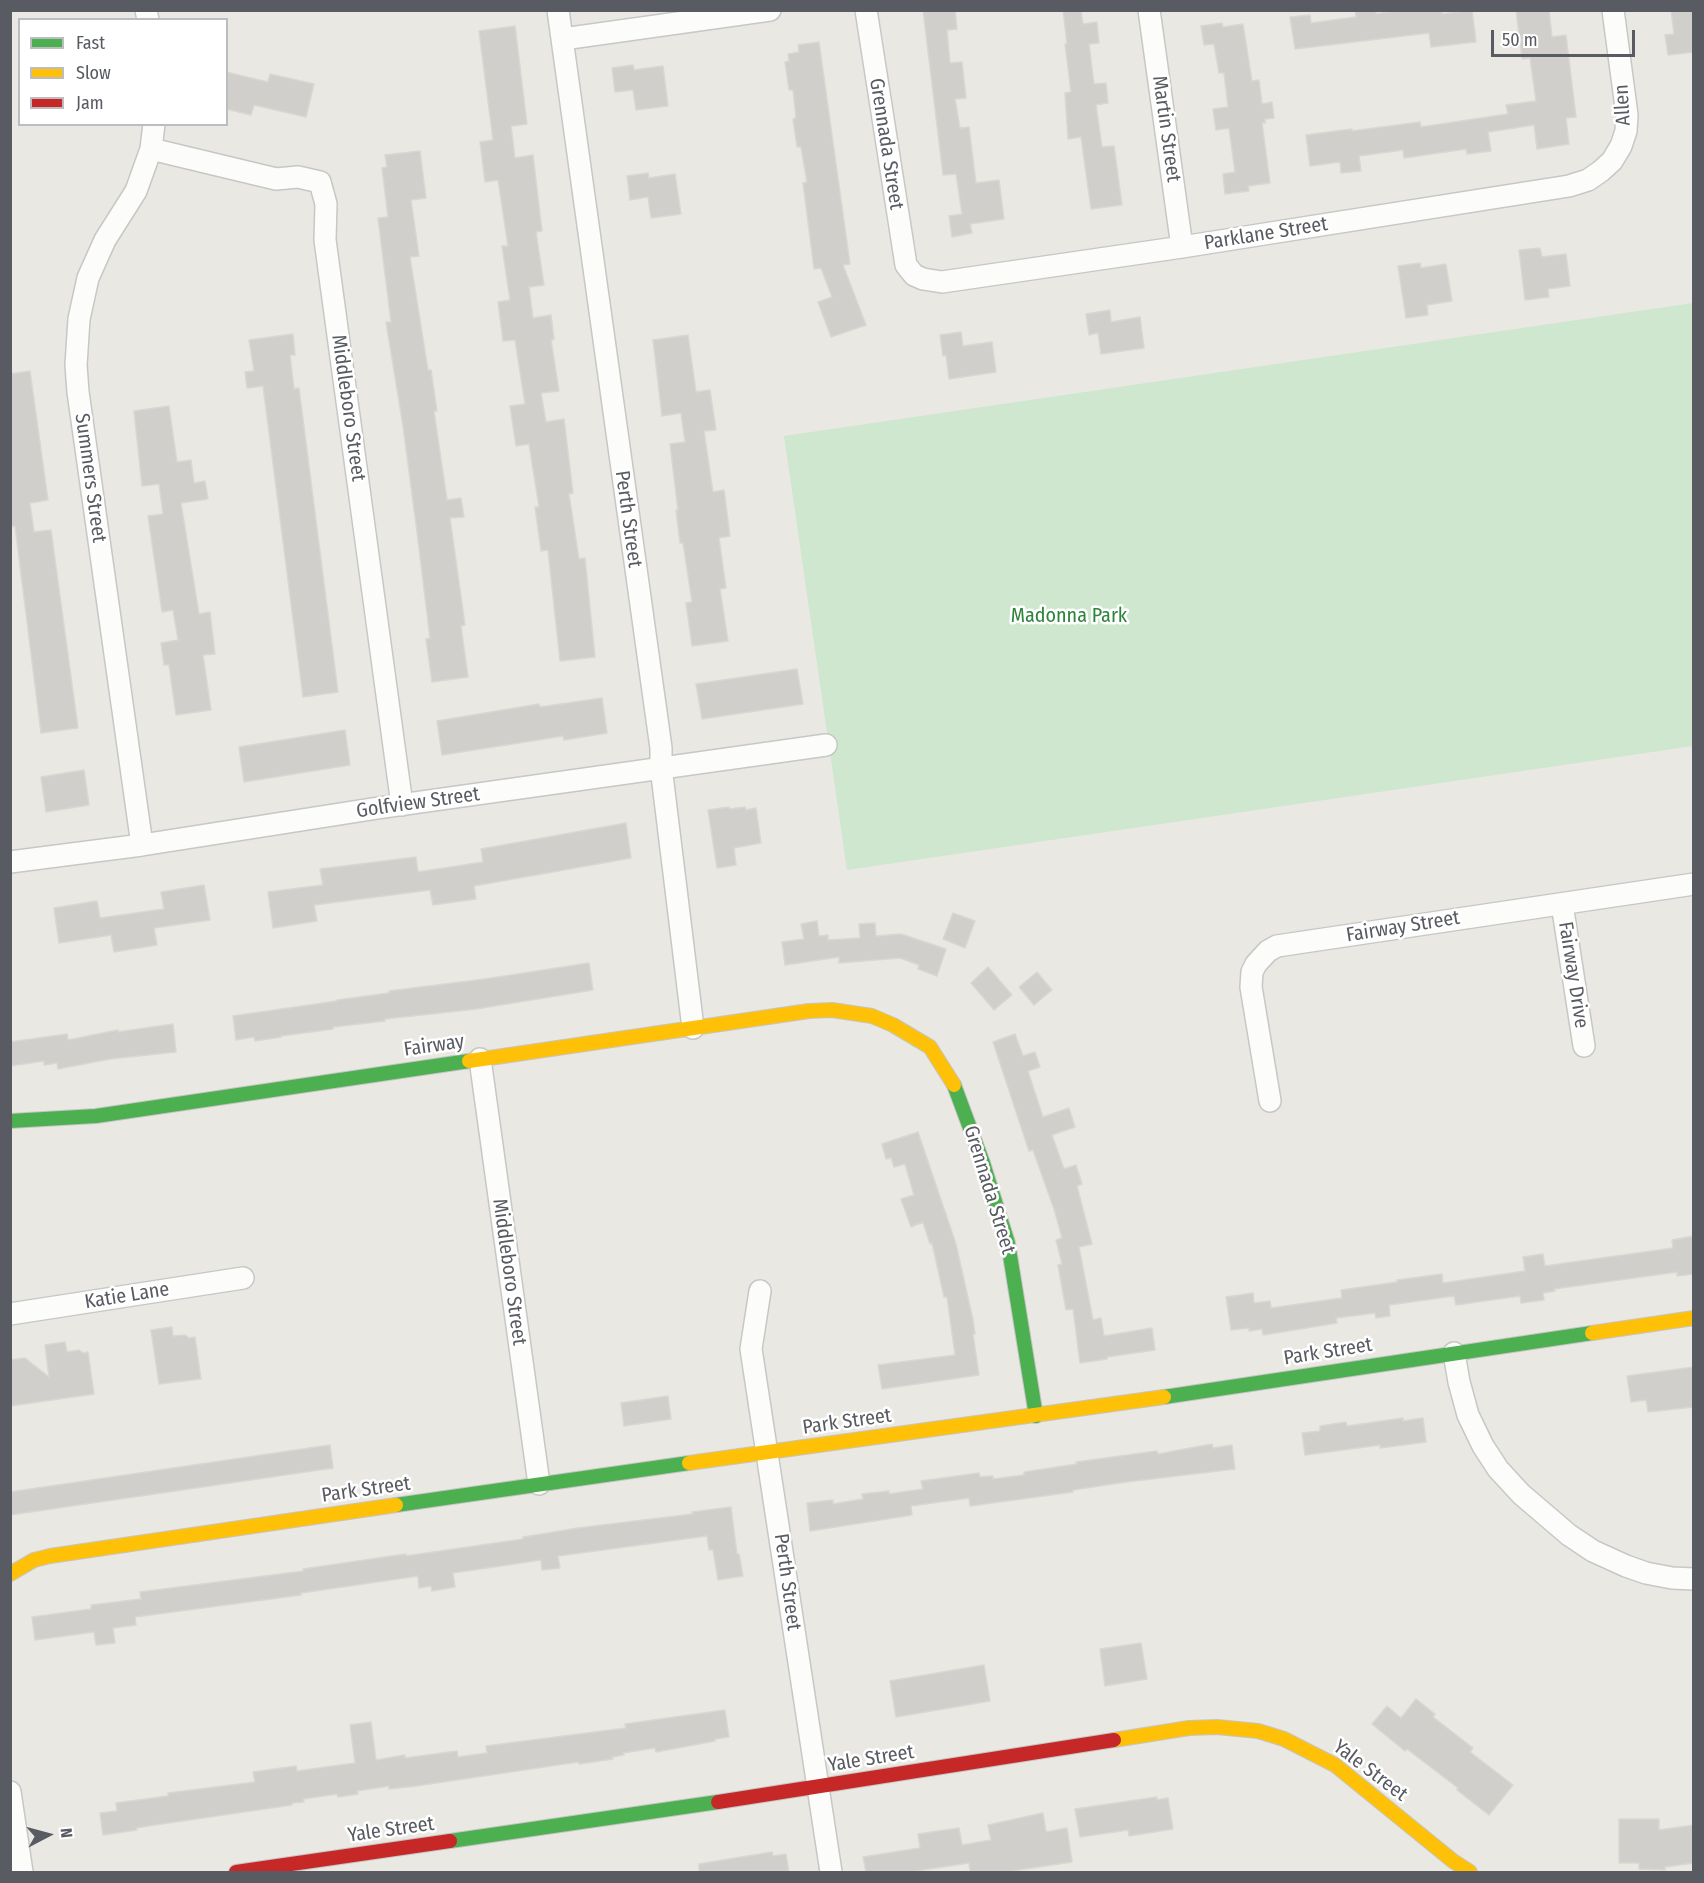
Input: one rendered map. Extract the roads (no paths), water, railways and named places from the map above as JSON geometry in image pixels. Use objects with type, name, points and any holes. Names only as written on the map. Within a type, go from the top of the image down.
[{"type":"street","name":"Perth Street","points":[[558,10],[661,748],[661,767],[693,1028]]},
{"type":"street","points":[[563,39],[770,10]]},
{"type":"street","name":"Grennada Street","points":[[866,10],[903,251],[906,265],[914,275]]},
{"type":"street","name":"Martin Street","points":[[1149,10],[1182,247]]},
{"type":"street","name":"Allen","points":[[1612,161],[1621,146],[1626,131],[1627,115],[1613,10]]},
{"type":"street","name":"Summers Street","points":[[142,845],[76,365],[79,319],[88,278],[105,240],[135,191],[151,149],[154,126]]},
{"type":"street","name":"Middleboro Street","points":[[151,149],[276,179],[297,177],[320,182],[326,204],[325,240],[402,805]]},
{"type":"street","name":"Parklane Street","points":[[914,275],[929,282],[942,282],[1569,186],[1588,180],[1612,161]]},
{"type":"street","name":"Golfview Street","points":[[10,862],[142,845],[661,767],[826,745]]},
{"type":"street","name":"Fairway Street","points":[[1270,1101],[1251,987],[1252,972],[1256,964],[1276,946],[1694,884]]},
{"type":"street","name":"Fairway Drive","points":[[1562,904],[1584,1046]]},
{"type":"street","name":"Fairway","points":[[10,1120],[96,1116],[809,1011],[832,1010],[863,1014]]},
{"type":"street","name":"Grennada Street","points":[[863,1014],[893,1025],[930,1047],[954,1084],[983,1163],[1008,1243],[1036,1416]]},
{"type":"street","name":"Middleboro Street","points":[[480,1059],[538,1484]]},
{"type":"street","name":"Katie Lane","points":[[10,1314],[243,1278]]},
{"type":"street","name":"Perth Street","points":[[760,1291],[752,1349],[831,1872]]},
{"type":"street","name":"Park Street","points":[[10,1574],[34,1560],[50,1556],[538,1484],[1036,1416],[1694,1318]]},
{"type":"street","points":[[1454,1353],[1468,1415],[1483,1446],[1498,1469],[1521,1494],[1569,1535],[1593,1551],[1646,1573],[1694,1579]]},
{"type":"street","name":"Yale Street","points":[[236,1872],[818,1787],[1189,1728],[1237,1728],[1284,1739],[1335,1765],[1456,1869]]},
{"type":"street","points":[[10,1792],[22,1872]]},
{"type":"park label","name":"Madonna Park","points":[[1069,616]]}]
